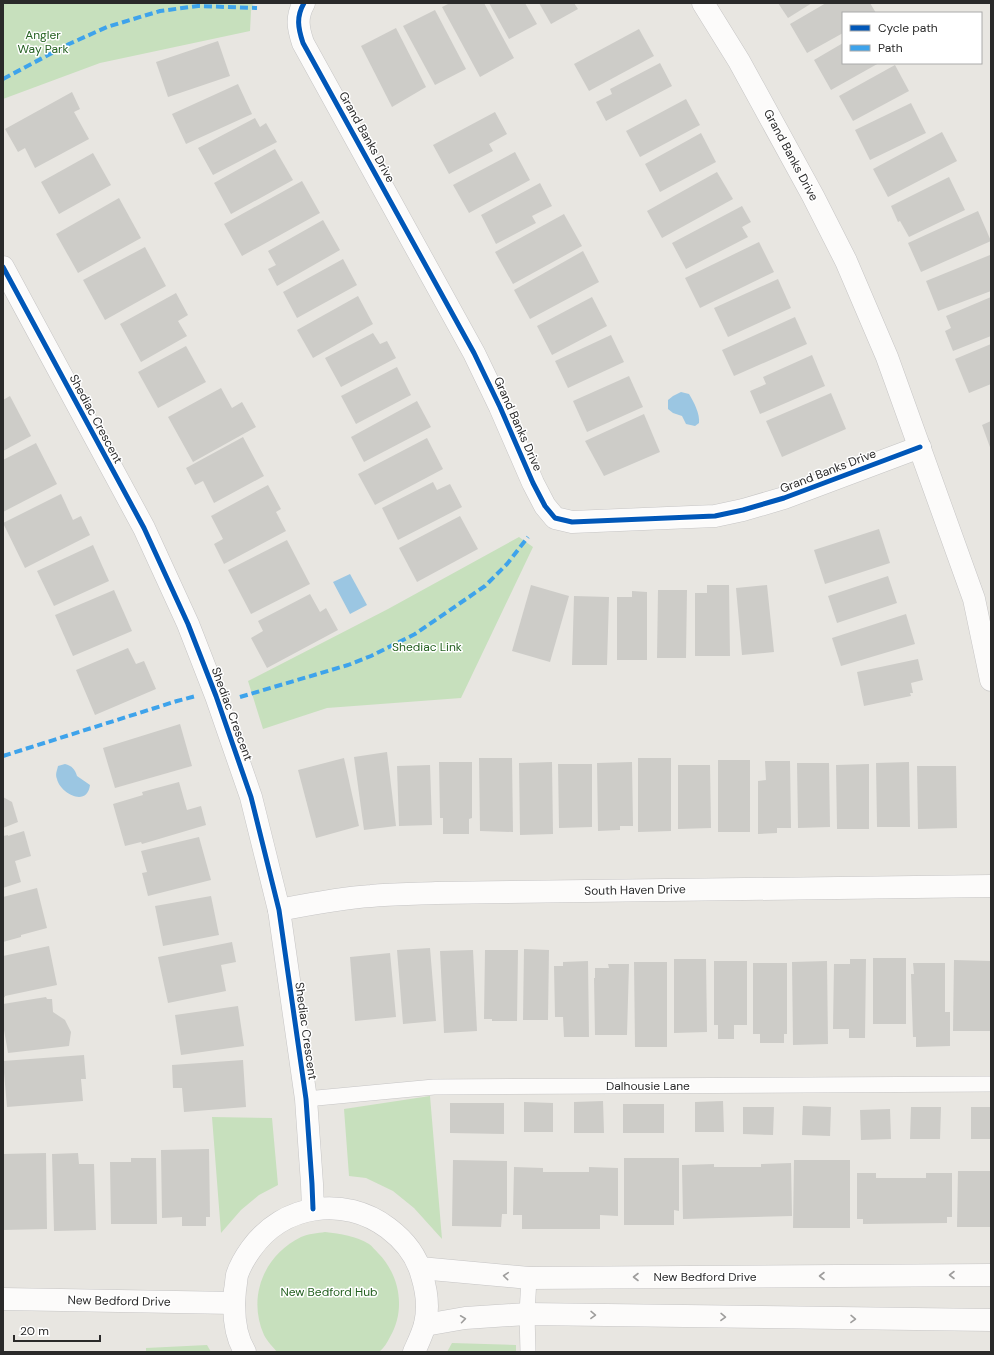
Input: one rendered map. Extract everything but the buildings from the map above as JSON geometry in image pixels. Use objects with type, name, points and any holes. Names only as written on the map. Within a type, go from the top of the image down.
[{"type":"street","name":"Grand Banks Drive","points":[[304,3],[300,10],[298,20],[303,43],[474,353],[500,407],[533,483],[545,506],[555,518],[572,522],[715,516],[743,510],[784,498],[920,447]]},
{"type":"street","name":"Grand Banks Drive","points":[[703,3],[743,68],[813,196],[846,261],[887,357],[974,598],[991,680]]},
{"type":"street","name":"Shediac Crescent","points":[[3,267],[144,528],[188,624],[216,696],[251,797],[279,910],[306,1099],[313,1209]]},
{"type":"street","name":"South Haven Drive","points":[[279,910],[319,902],[359,897],[436,893],[991,886]]},
{"type":"street","points":[[245,1352],[236,1329],[234,1303],[237,1275],[245,1257],[256,1242],[269,1229],[290,1216],[313,1209],[334,1208],[355,1211],[378,1220],[398,1235],[411,1250],[420,1268],[426,1291],[427,1308],[425,1325],[414,1352]]},
{"type":"street","name":"New Bedford Drive","points":[[420,1268],[528,1278],[991,1275]]},
{"type":"street","name":"New Bedford Drive","points":[[3,1299],[234,1303]]},
{"type":"street","points":[[425,1325],[465,1318],[527,1314],[991,1320]]},
{"type":"lane","name":"Dalhousie Lane","points":[[306,1099],[434,1087],[991,1084]]},
{"type":"lane","points":[[528,1278],[528,1352]]},
{"type":"green space","name":"Angler Way Park","points":[[3,3],[253,3],[250,31],[100,63],[3,99]]},
{"type":"green space","name":"Shediac Link","points":[[519,537],[533,547],[461,698],[327,708],[263,729],[248,681],[388,609]]},
{"type":"green space","points":[[430,1096],[442,1239],[414,1208],[393,1191],[366,1178],[349,1176],[344,1109]]},
{"type":"green space","points":[[212,1117],[272,1118],[278,1185],[259,1195],[241,1210],[221,1233]]},
{"type":"green space","name":"New Bedford Hub","points":[[325,1232],[354,1237],[369,1244],[385,1262],[396,1282],[399,1304],[398,1316],[395,1327],[389,1339],[379,1352],[277,1352],[264,1335],[259,1321],[257,1306],[258,1292],[262,1278],[269,1266],[277,1255],[288,1245],[301,1237]]},
{"type":"green space","points":[[452,1343],[516,1345],[516,1352],[447,1352]]},
{"type":"green space","points":[[207,1345],[211,1352],[146,1352],[146,1348]]},
{"type":"water","points":[[681,392],[689,394],[696,408],[699,416],[699,423],[695,426],[686,424],[682,416],[673,413],[668,409],[668,400]]},
{"type":"water","points":[[350,574],[367,605],[350,614],[333,582]]},
{"type":"water","points":[[65,764],[71,767],[77,776],[90,785],[88,792],[84,796],[74,796],[63,789],[59,784],[56,772],[58,766]]},
{"type":"marked path","points":[[3,79],[69,44],[107,27],[160,11],[198,6],[257,8]]},
{"type":"marked path","points":[[240,697],[348,665],[371,656],[415,634],[485,586],[507,564],[528,537]]},
{"type":"marked path","points":[[3,756],[196,696]]},
{"type":"cycle path","points":[[304,3],[301,8],[299,18],[300,32],[303,43],[474,353],[500,407],[533,483],[545,506],[555,518],[572,522],[715,516],[743,510],[784,498],[920,447]]},
{"type":"cycle path","points":[[3,267],[144,528],[188,624],[216,696],[251,797],[279,910],[306,1099],[313,1209]]}]
